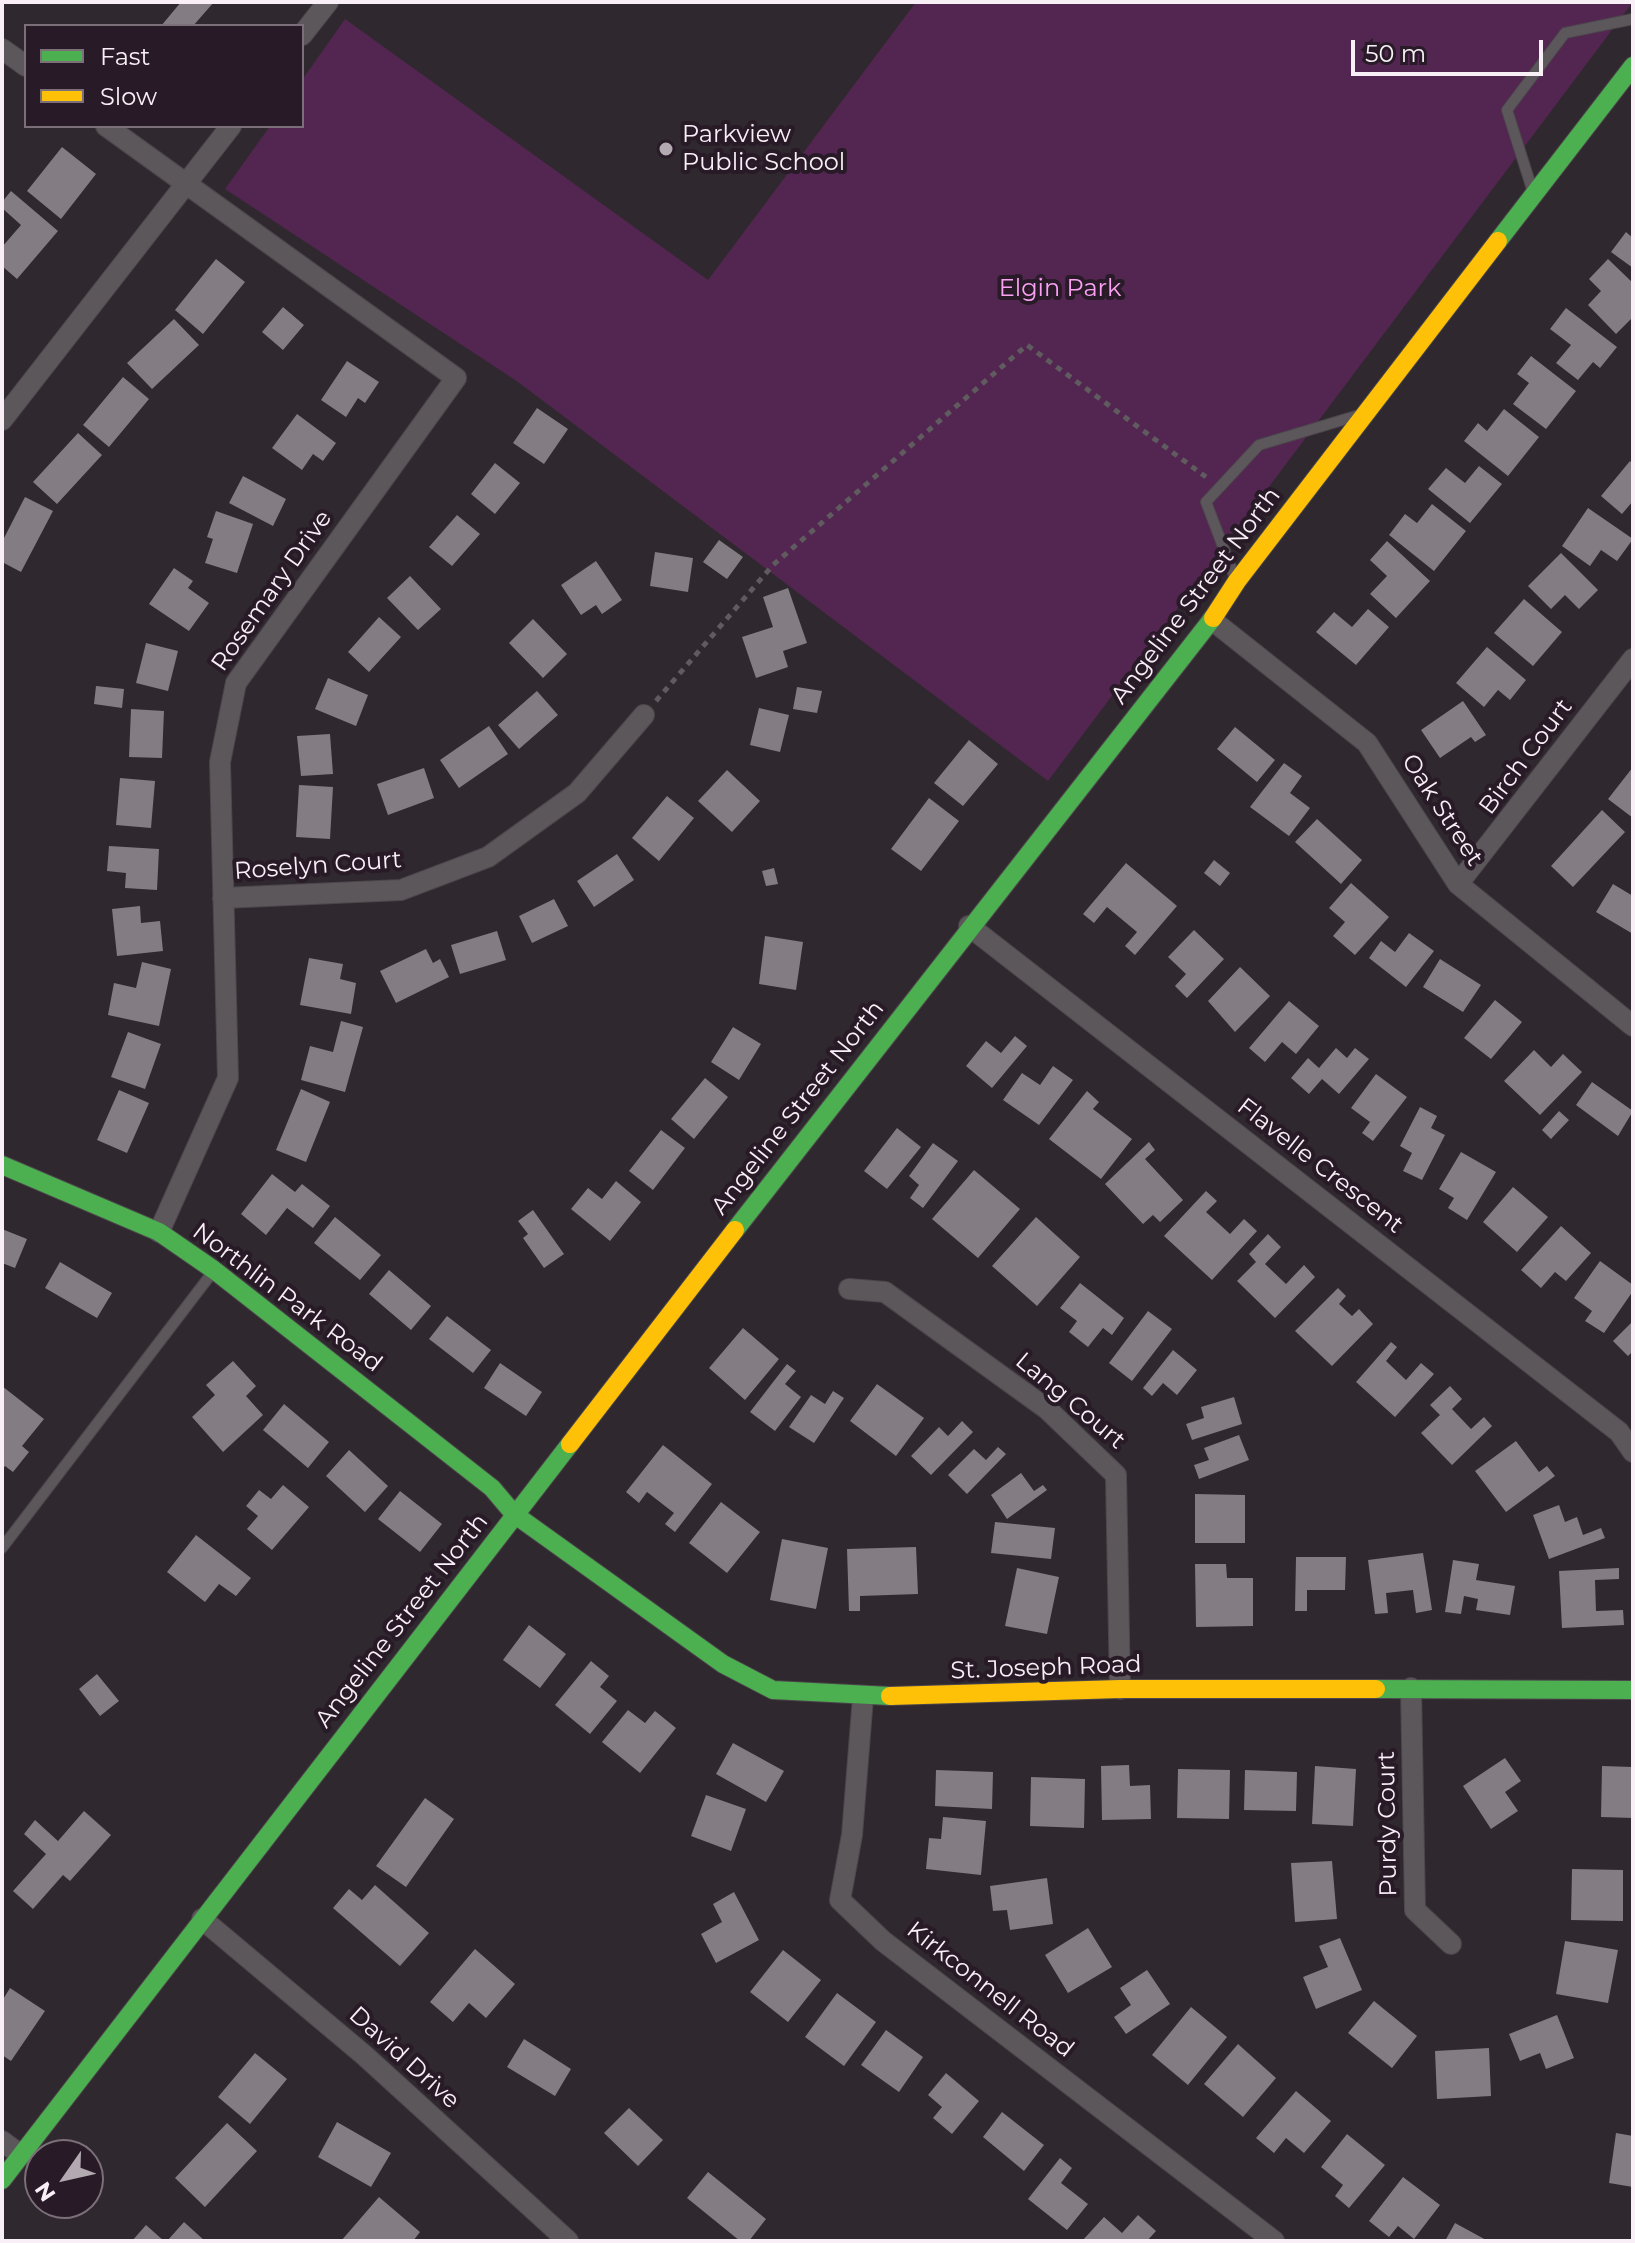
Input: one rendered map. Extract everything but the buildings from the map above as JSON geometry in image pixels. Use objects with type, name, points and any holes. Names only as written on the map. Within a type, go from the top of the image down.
[{"type":"main road","name":"Angeline Street North","points":[[2,2180],[969,926],[1212,620],[1237,581],[1633,66]]},
{"type":"main road","name":"Northlin Park Road","points":[[2,1165],[159,1232],[214,1270],[492,1488],[514,1514]]},
{"type":"main road","name":"St. Joseph Road","points":[[514,1514],[723,1664],[773,1690],[863,1697],[1120,1689],[1633,1690]]},
{"type":"street","points":[[304,32],[328,2]]},
{"type":"street","points":[[2,49],[24,65]]},
{"type":"street","points":[[109,128],[185,184]]},
{"type":"street","points":[[2,420],[229,128]]},
{"type":"street","name":"Rosemary Drive","points":[[159,1232],[228,1078],[220,762],[236,683],[456,378],[185,184]]},
{"type":"street","name":"Oak Street","points":[[1212,620],[1367,743],[1458,884],[1633,1026]]},
{"type":"street","name":"Birch Court","points":[[1458,884],[1633,659]]},
{"type":"street","name":"Roselyn Court","points":[[223,898],[401,890],[488,857],[577,793],[644,715]]},
{"type":"street","name":"Flavelle Crescent","points":[[969,926],[1619,1432],[1633,1452]]},
{"type":"street","name":"Lang Court","points":[[849,1289],[885,1292],[1047,1409],[1116,1475],[1120,1689]]},
{"type":"street","name":"Purdy Court","points":[[1411,1688],[1415,1910],[1451,1944]]},
{"type":"street","name":"Kirkconnell Road","points":[[863,1697],[852,1835],[840,1900],[883,1941],[1274,2241]]},
{"type":"street","name":"David Drive","points":[[202,1919],[364,2055],[568,2241]]},
{"type":"street","points":[[2,2141],[21,2155]]},
{"type":"lane","points":[[1534,195],[1507,110],[1565,33],[1633,19]]},
{"type":"lane","points":[[1237,581],[1206,502],[1259,445],[1365,413]]},
{"type":"lane","points":[[2,1548],[214,1270]]},
{"type":"path","points":[[644,715],[773,565],[1027,345],[1220,487]]},
{"type":"green space","name":"Elgin Park","points":[[916,2],[1633,2],[1048,781],[518,382],[225,189],[269,128],[304,128],[304,77],[345,19],[708,280]]},
{"type":"traffic: fast","points":[[1498,241],[1633,66]]},
{"type":"traffic: fast","points":[[735,1230],[1213,618]]},
{"type":"traffic: fast","points":[[2,1165],[159,1232],[214,1270],[492,1488],[514,1514],[723,1664],[773,1690],[890,1696]]},
{"type":"traffic: fast","points":[[2,2180],[570,1444]]},
{"type":"traffic: fast","points":[[1376,1689],[1633,1690]]},
{"type":"traffic: slow","points":[[1213,618],[1237,581],[1498,241]]},
{"type":"traffic: slow","points":[[570,1444],[735,1230]]},
{"type":"traffic: slow","points":[[890,1696],[1120,1689],[1376,1689]]},
{"type":"place","name":"Parkview Public School","points":[[666,149]]}]
